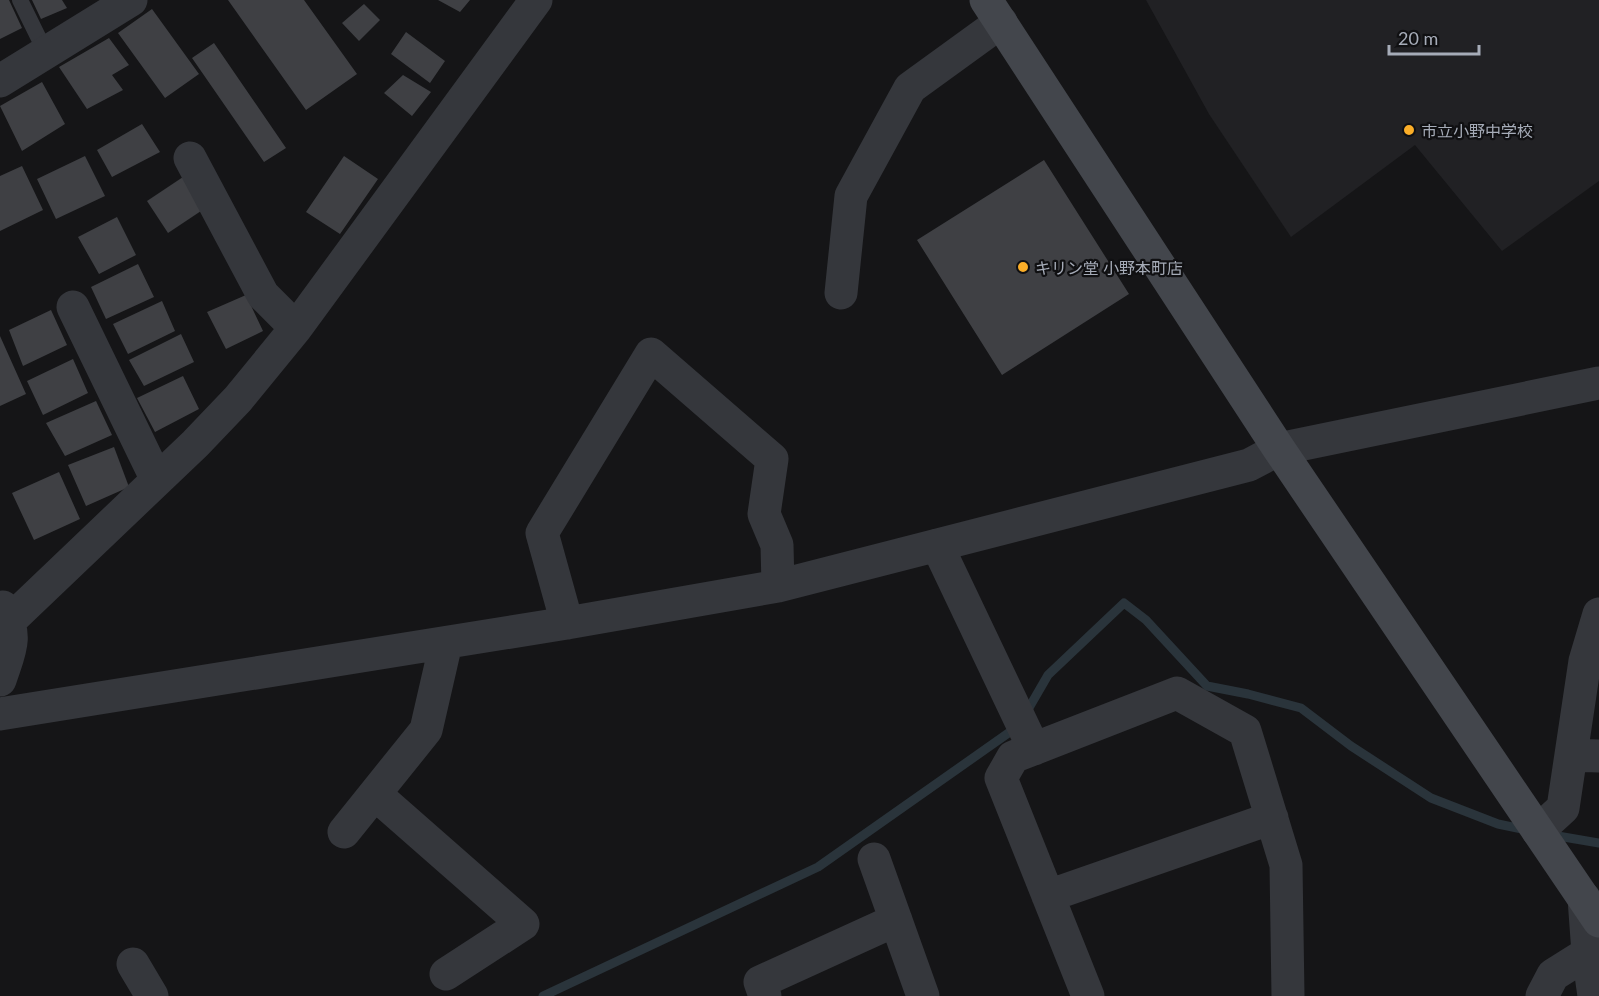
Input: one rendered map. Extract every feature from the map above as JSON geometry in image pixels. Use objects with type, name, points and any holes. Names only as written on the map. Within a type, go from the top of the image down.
[{"type":"street","points":[[0,81],[131,0]]},
{"type":"street","points":[[0,680],[13,642],[3,617],[157,480],[238,399],[296,328],[536,0]]},
{"type":"street","points":[[841,293],[851,196],[910,88],[994,11],[1279,449],[1592,909],[1588,953],[1594,996]]},
{"type":"street","points":[[190,158],[263,295],[296,328]]},
{"type":"street","points":[[73,307],[157,480]]},
{"type":"street","points":[[567,623],[542,533],[651,354],[772,459],[764,514],[777,545],[778,586]]},
{"type":"street","points":[[0,714],[446,643],[778,586],[1248,465],[1279,449],[1599,383]]},
{"type":"street","points":[[937,546],[1034,749]]},
{"type":"street","points":[[1538,831],[1563,808],[1585,755],[1585,661],[1598,623]]},
{"type":"street","points":[[344,832],[426,730],[446,643]]},
{"type":"street","points":[[1088,996],[1001,778],[1013,757],[1177,693],[1245,731],[1286,866],[1288,996]]},
{"type":"street","points":[[375,794],[523,924],[446,975]]},
{"type":"street","points":[[1048,896],[1272,818]]},
{"type":"street","points":[[874,859],[924,996]]},
{"type":"street","points":[[765,996],[760,982],[896,920]]},
{"type":"street","points":[[1542,996],[1553,975],[1588,953]]},
{"type":"street","points":[[133,964],[152,996]]},
{"type":"lane","points":[[20,0],[46,53]]},
{"type":"shaded area","name":"市立小野中学校","points":[[1146,0],[1599,0],[1599,181],[1502,251],[1415,145],[1291,237],[1209,114]]},
{"type":"building","points":[[0,0],[9,0],[22,28],[0,39]]},
{"type":"building","points":[[32,0],[62,0],[67,8],[41,19]]},
{"type":"building","points":[[228,0],[304,0],[357,74],[306,110]]},
{"type":"building","points":[[438,0],[470,0],[460,12]]},
{"type":"building","points":[[364,4],[380,20],[359,41],[342,23]]},
{"type":"building","points":[[152,9],[199,74],[165,98],[118,33]]},
{"type":"building","points":[[406,32],[445,61],[430,83],[391,54]]},
{"type":"building","points":[[109,38],[129,65],[112,75],[123,90],[87,109],[59,67]]},
{"type":"building","points":[[214,43],[286,148],[264,162],[192,58]]},
{"type":"building","points":[[403,75],[431,92],[412,116],[384,93]]},
{"type":"building","points":[[42,82],[65,124],[22,151],[0,106]]},
{"type":"building","points":[[142,124],[160,152],[112,177],[97,150]]},
{"type":"building","points":[[85,156],[105,196],[56,219],[37,179]]},
{"type":"building","points":[[344,156],[378,179],[340,234],[306,212]]},
{"type":"building","name":"キリン堂 小野本町店","points":[[1044,160],[1129,294],[1002,375],[917,240]]},
{"type":"building","points":[[22,166],[43,210],[0,231],[0,176]]},
{"type":"building","points":[[183,177],[204,209],[168,233],[147,201]]},
{"type":"building","points":[[117,217],[136,255],[99,274],[78,237]]},
{"type":"building","points":[[138,264],[154,297],[106,319],[91,287]]},
{"type":"building","points":[[246,295],[263,331],[226,349],[207,312]]},
{"type":"building","points":[[162,301],[175,331],[128,354],[113,324]]},
{"type":"building","points":[[51,310],[67,345],[23,366],[9,330]]},
{"type":"building","points":[[181,334],[194,362],[144,386],[129,360]]},
{"type":"building","points":[[0,336],[26,394],[0,406]]},
{"type":"building","points":[[73,359],[88,393],[43,415],[27,381]]},
{"type":"building","points":[[183,376],[199,409],[155,432],[137,398]]},
{"type":"building","points":[[96,401],[112,435],[65,456],[46,423]]},
{"type":"building","points":[[114,447],[129,487],[86,506],[68,465]]},
{"type":"building","points":[[59,472],[80,519],[34,540],[12,493]]},
{"type":"waterway","points":[[1026,713],[1048,675],[1124,603],[1146,620],[1207,686],[1301,708],[1351,746],[1431,798],[1498,824],[1527,830]]},
{"type":"waterway","points":[[543,996],[818,867],[1017,727]]},
{"type":"waterway","points":[[1552,835],[1599,843]]},
{"type":"place","name":"市立小野中学校","points":[[1409,130]]},
{"type":"place","name":"キリン堂 小野本町店","points":[[1023,267]]}]
